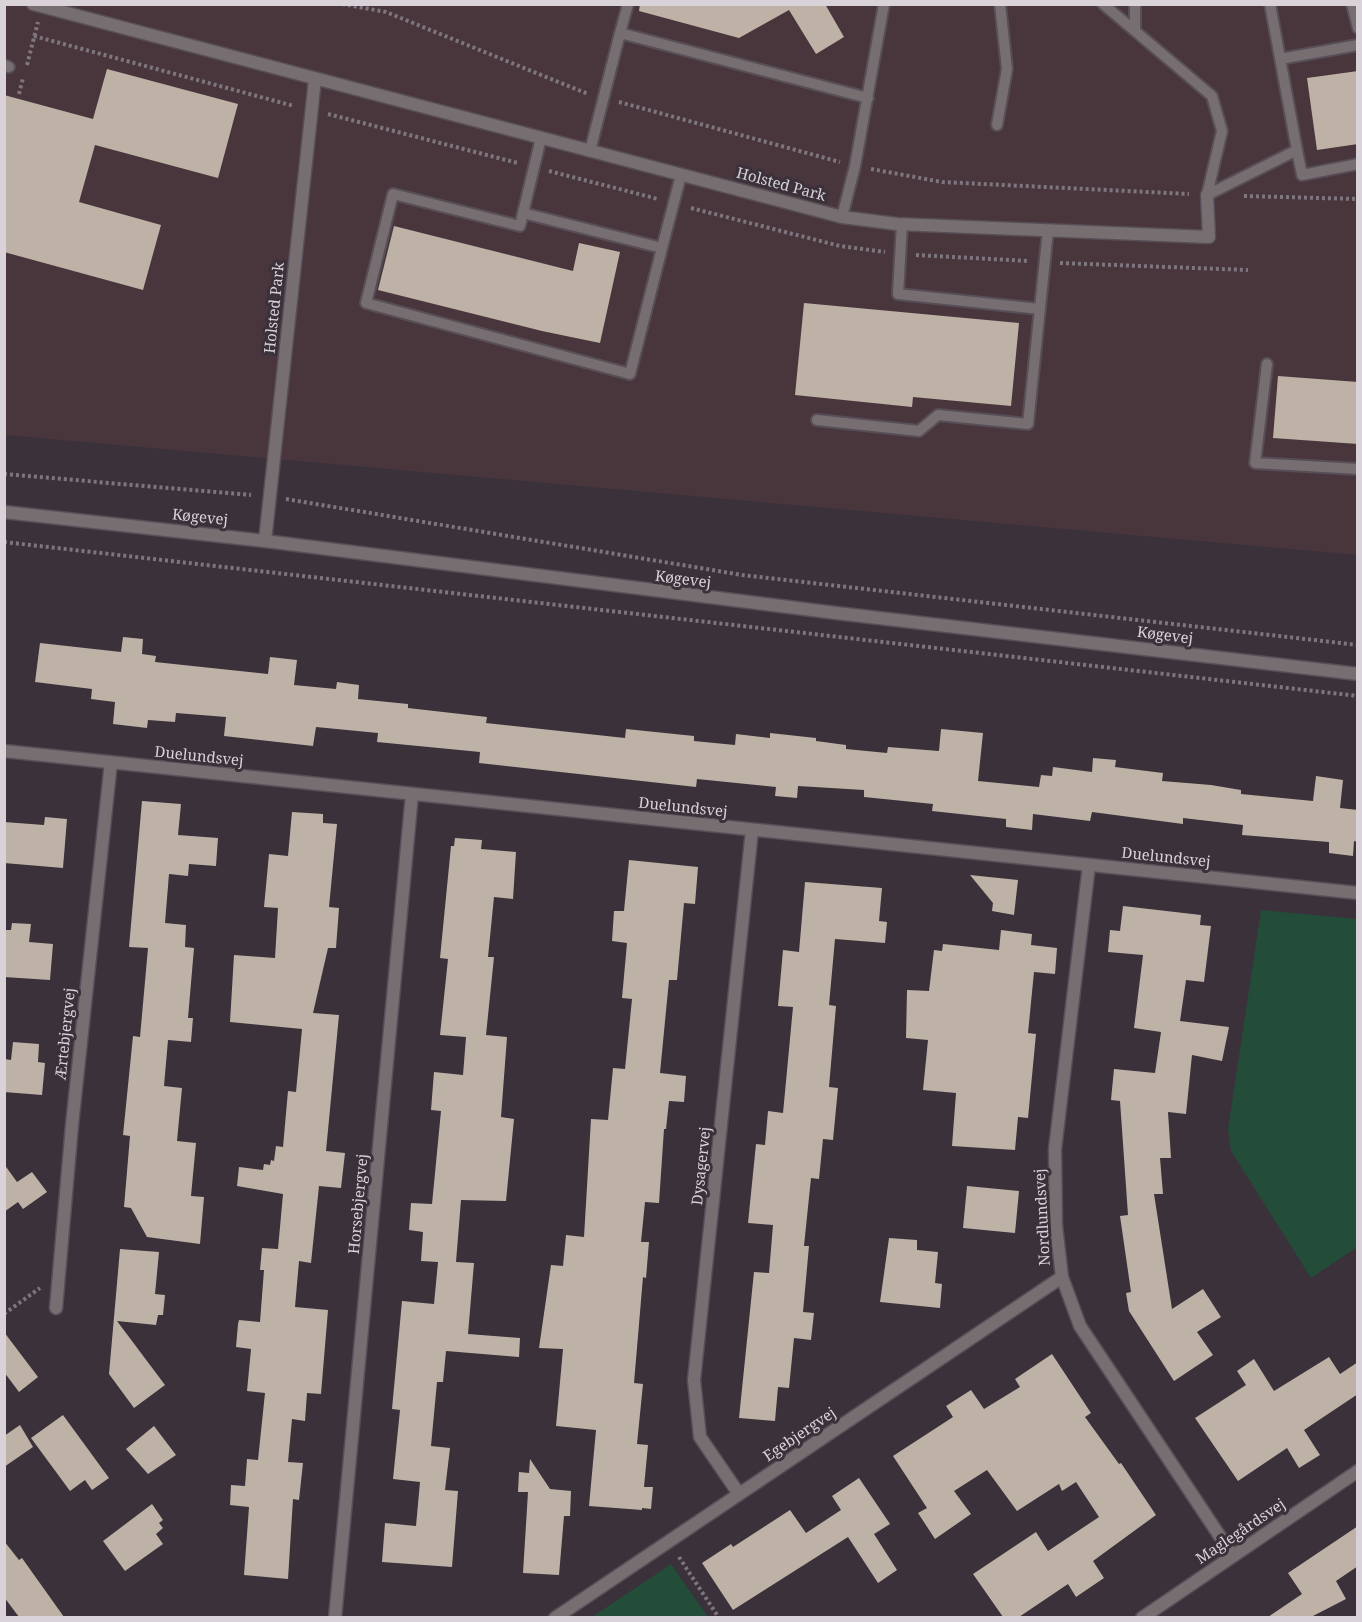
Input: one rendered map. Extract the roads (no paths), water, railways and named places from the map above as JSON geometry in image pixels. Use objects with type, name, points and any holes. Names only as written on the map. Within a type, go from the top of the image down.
[{"type":"street","name":"Holsted Park","points":[[38,6],[842,216],[902,224],[1209,237],[1207,195]]},
{"type":"street","name":"Holsted Park","points":[[265,541],[315,79]]},
{"type":"street","name":"Køgevej","points":[[4,512],[265,541],[836,614],[1358,674]]},
{"type":"street","name":"Duelundsvej","points":[[4,751],[1358,892]]},
{"type":"street","name":"Ærtebjergvej","points":[[56,1308],[72,1125],[111,762]]},
{"type":"street","name":"Horsebjergvej","points":[[335,1617],[412,794]]},
{"type":"street","name":"Dysagervej","points":[[739,1494],[700,1437],[694,1380],[752,830]]},
{"type":"street","name":"Nordlundsvej","points":[[1089,865],[1055,1149],[1056,1226],[1062,1277],[1080,1326],[1233,1556]]},
{"type":"street","name":"Egebjergvej","points":[[555,1617],[1062,1277]]},
{"type":"street","name":"Maglegårdsvej","points":[[1142,1617],[1358,1471]]},
{"type":"lane","points":[[590,151],[628,4]]},
{"type":"lane","points":[[842,216],[855,166],[884,4]]},
{"type":"lane","points":[[997,125],[1007,69],[1000,4]]},
{"type":"lane","points":[[1103,4],[1212,96],[1222,130],[1207,195]]},
{"type":"lane","points":[[1135,4],[1135,31]]},
{"type":"lane","points":[[1270,4],[1302,175],[1358,164]]},
{"type":"lane","points":[[1352,4],[1358,28]]},
{"type":"lane","points":[[621,33],[867,98]]},
{"type":"lane","points":[[1280,58],[1358,45]]},
{"type":"lane","points":[[541,138],[520,226],[393,194],[366,303],[630,374],[681,174]]},
{"type":"lane","points":[[1207,195],[1297,150]]},
{"type":"lane","points":[[523,213],[662,248]]},
{"type":"lane","points":[[902,224],[897,294],[1040,309]]},
{"type":"lane","points":[[817,420],[919,431],[938,415],[1028,424],[1048,230]]},
{"type":"lane","points":[[1267,364],[1255,463],[1358,469]]}]
